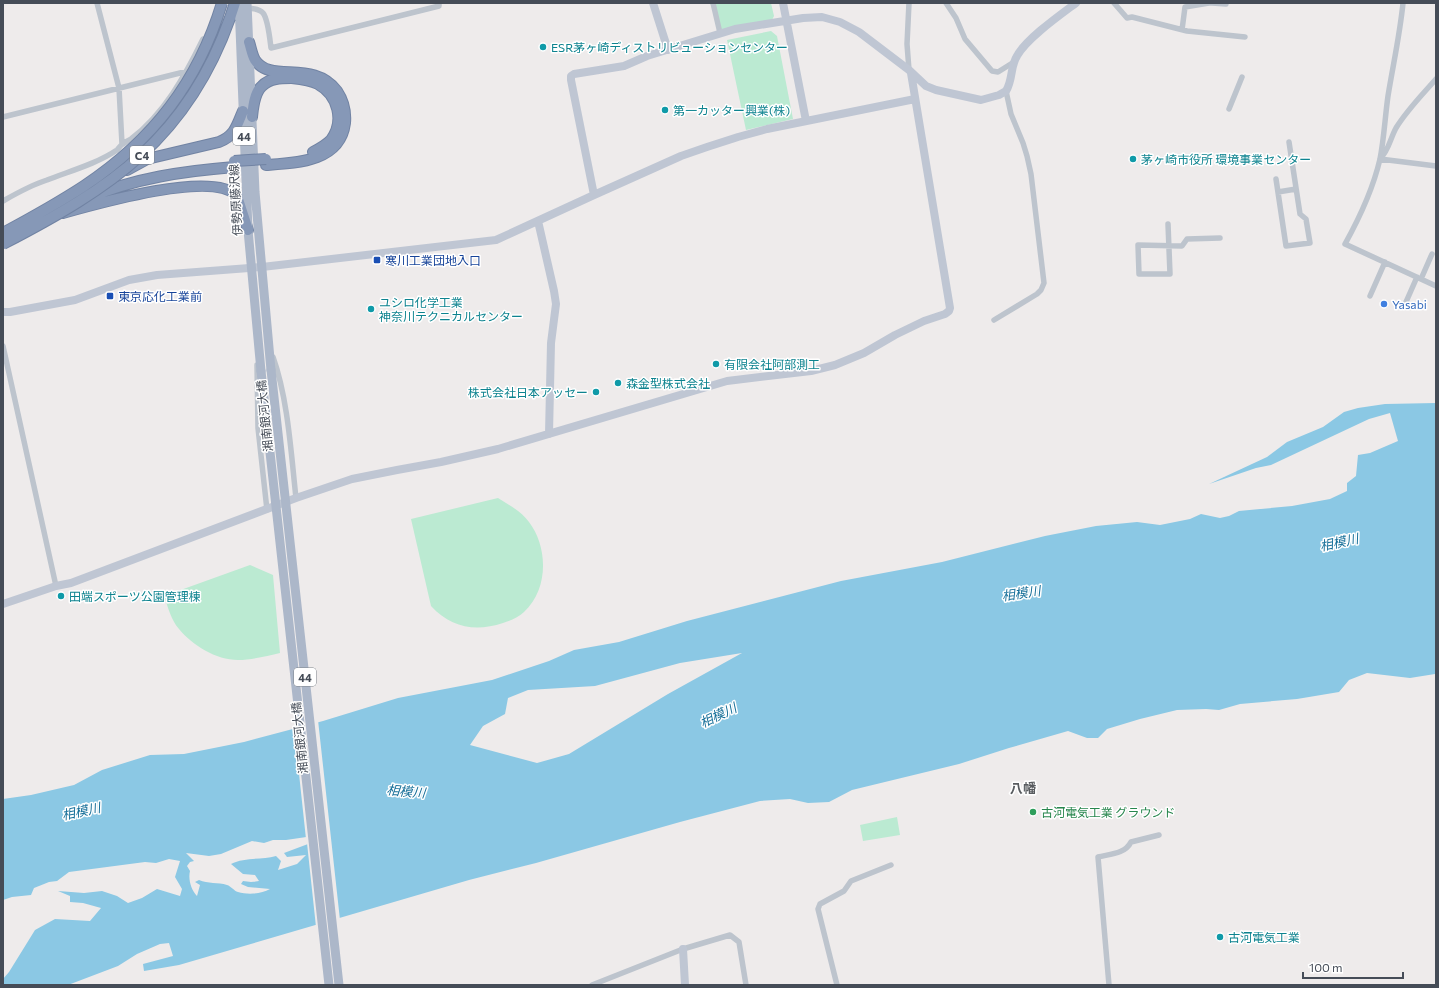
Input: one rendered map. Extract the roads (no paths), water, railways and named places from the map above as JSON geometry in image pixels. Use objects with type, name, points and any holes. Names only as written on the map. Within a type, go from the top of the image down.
[{"type":"highway","name":"C4","points":[[3,233],[51,207],[86,185],[117,162],[147,134],[173,104],[195,70],[212,34],[222,3]]},
{"type":"highway","name":"C4","points":[[3,246],[50,220],[102,187],[138,159],[162,135],[186,106],[208,72],[224,36],[234,3]]},
{"type":"highway","points":[[85,190],[174,167],[306,161],[319,157],[330,150],[338,141],[343,131],[345,118],[344,108],[338,93],[327,81],[320,77],[305,73],[278,72],[265,68],[255,59],[249,42]]},
{"type":"highway","points":[[252,117],[258,91],[266,83],[276,79],[295,79],[317,84],[330,94],[337,107],[339,119],[338,124],[331,139],[324,146],[310,153],[266,162]]},
{"type":"highway","points":[[3,233],[147,159],[219,142],[228,138],[236,127],[243,111]]},
{"type":"highway","points":[[3,246],[62,213],[80,201],[96,194],[147,179],[234,164]]},
{"type":"highway","points":[[62,213],[151,192],[211,187],[225,189],[233,192],[237,196],[248,230]]},
{"type":"main road","name":"伊勢原藤沢線","points":[[239,3],[248,230],[258,340],[266,370]]},
{"type":"main road","name":"伊勢原藤沢線","points":[[247,5],[255,192],[268,343],[266,370]]},
{"type":"main road","name":"湘南銀河大橋","points":[[266,370],[329,985]]},
{"type":"main road","name":"湘南銀河大橋","points":[[266,370],[339,985]]},
{"type":"street","points":[[97,3],[119,88],[122,144]]},
{"type":"street","points":[[3,201],[45,180],[77,169],[118,150],[122,144],[130,140],[143,129],[166,104],[188,71],[215,14],[228,4],[234,3]]},
{"type":"street","points":[[247,5],[258,9],[265,17],[271,48],[439,6],[439,3]]},
{"type":"street","points":[[653,3],[668,50]]},
{"type":"street","points":[[713,3],[720,33]]},
{"type":"street","points":[[783,3],[806,121]]},
{"type":"street","points":[[3,604],[56,586],[71,583],[296,498],[352,479],[441,462],[498,449],[595,419],[728,381],[812,371],[835,365],[864,353],[895,335],[924,321],[945,314],[950,308],[910,72],[907,44],[909,3]]},
{"type":"street","points":[[946,3],[956,18],[965,39],[992,72],[998,72],[1014,62]]},
{"type":"street","points":[[994,320],[1037,294],[1041,290],[1044,283],[1028,162],[1023,143],[1011,114],[1006,91],[1011,79],[1014,62],[1021,50],[1030,40],[1076,3]]},
{"type":"street","points":[[1114,3],[1127,18],[1132,17],[1182,30],[1207,34],[1245,37]]},
{"type":"street","points":[[1182,30],[1185,7],[1209,3]]},
{"type":"street","points":[[1212,3],[1226,3]]},
{"type":"street","points":[[1404,3],[1388,95],[1380,159],[1372,185],[1355,226],[1345,244],[1436,286]]},
{"type":"street","points":[[594,195],[571,76],[590,71],[624,66],[647,56],[720,33],[786,20],[822,17],[840,22],[859,32],[926,86],[976,100],[987,99],[1006,91]]},
{"type":"street","points":[[3,117],[188,71]]},
{"type":"street","points":[[1229,109],[1242,77]]},
{"type":"street","points":[[1380,159],[1386,153],[1396,128],[1436,79]]},
{"type":"street","points":[[3,312],[75,300],[129,280],[157,275],[262,267],[496,240],[681,156],[707,147],[738,137],[806,121],[915,99]]},
{"type":"street","points":[[1276,179],[1286,246],[1310,243],[1306,219],[1300,214],[1289,142]]},
{"type":"street","points":[[1380,159],[1436,166]]},
{"type":"street","points":[[1278,192],[1296,189]]},
{"type":"street","points":[[538,221],[556,304],[551,343],[549,434]]},
{"type":"street","points":[[1168,224],[1169,246],[1170,274],[1139,274],[1138,245],[1169,246],[1182,246],[1187,239],[1220,238]]},
{"type":"street","points":[[1406,302],[1432,254]]},
{"type":"street","points":[[1370,296],[1386,262]]},
{"type":"street","points":[[258,340],[256,376],[258,428],[267,510]]},
{"type":"street","points":[[268,343],[277,369],[285,410],[296,498]]},
{"type":"street","points":[[3,346],[56,586]]},
{"type":"street","points":[[1109,985],[1098,857],[1125,850],[1131,842],[1159,835]]},
{"type":"street","points":[[837,985],[818,909],[820,904],[844,891],[851,881],[891,865]]},
{"type":"street","points":[[592,985],[683,949],[730,935],[739,942],[746,985]]},
{"type":"street","points":[[683,949],[685,985]]},
{"type":"water","name":"相模川","points":[[1436,403],[1436,676],[1435,674],[1410,678],[1367,673],[1349,680],[1339,692],[1297,699],[1240,704],[1219,710],[1177,710],[1107,729],[1098,738],[1087,738],[1068,731],[959,764],[852,790],[829,802],[808,803],[790,799],[760,801],[680,822],[536,863],[469,880],[179,965],[144,971],[143,964],[173,956],[169,943],[160,944],[137,954],[118,966],[68,985],[3,985],[3,979],[35,930],[55,919],[90,921],[101,908],[83,903],[70,902],[70,896],[58,891],[84,893],[102,891],[117,896],[128,903],[142,898],[157,889],[180,896],[182,889],[175,877],[180,861],[169,859],[156,863],[145,862],[69,872],[57,881],[49,882],[34,888],[31,895],[12,897],[3,900],[3,799],[31,795],[74,785],[102,770],[150,755],[184,754],[244,742],[323,721],[398,698],[492,680],[549,661],[574,650],[619,642],[687,621],[841,581],[942,562],[1045,536],[1096,526],[1137,522],[1160,525],[1190,519],[1201,514],[1220,518],[1229,516],[1239,511],[1292,506],[1330,499],[1347,491],[1347,483],[1356,476],[1358,455],[1370,453],[1398,441],[1390,413],[1369,419],[1271,465],[1256,468],[1209,484],[1267,457],[1287,442],[1323,427],[1344,412],[1358,408],[1385,404]],"holes":[[[742,653],[668,694],[569,754],[537,763],[470,745],[483,726],[505,714],[508,698],[528,690],[595,686],[680,663]],[[320,835],[316,841],[284,853],[287,857],[306,855],[297,864],[278,870],[281,861],[276,856],[247,859],[231,864],[243,874],[255,875],[259,881],[243,881],[241,884],[248,887],[270,889],[266,891],[246,894],[227,885],[199,880],[195,882],[200,885],[197,896],[192,888],[189,877],[190,871],[187,866],[190,862],[194,861],[186,853],[209,856],[221,854],[252,841],[264,843],[273,840],[286,840]]]},
{"type":"place","name":"ESR茅ヶ崎ディストリビューションセンター","points":[[543,47]]},
{"type":"place","name":"第一カッター興業(株)","points":[[665,110]]},
{"type":"place","name":"茅ヶ崎市役所 環境事業センター","points":[[1133,159]]},
{"type":"place","name":"寒川工業団地入口","points":[[377,260]]},
{"type":"place","name":"東京応化工業前","points":[[110,296]]},
{"type":"place","name":"Yasabi","points":[[1384,304]]},
{"type":"place","name":"ユシロ化学工業 神奈川テクニカルセンター","points":[[371,309]]},
{"type":"place","name":"有限会社阿部測工","points":[[716,364]]},
{"type":"place","name":"森金型株式会社","points":[[618,383]]},
{"type":"place","name":"株式会社日本アッセー","points":[[596,392]]},
{"type":"place","name":"田端スポーツ公園管理棟","points":[[61,596]]},
{"type":"place","name":"古河電気工業 グラウンド","points":[[1033,812]]},
{"type":"place","name":"古河電気工業","points":[[1220,937]]},
{"type":"district","name":"八幡","points":[[1023,788]]}]
